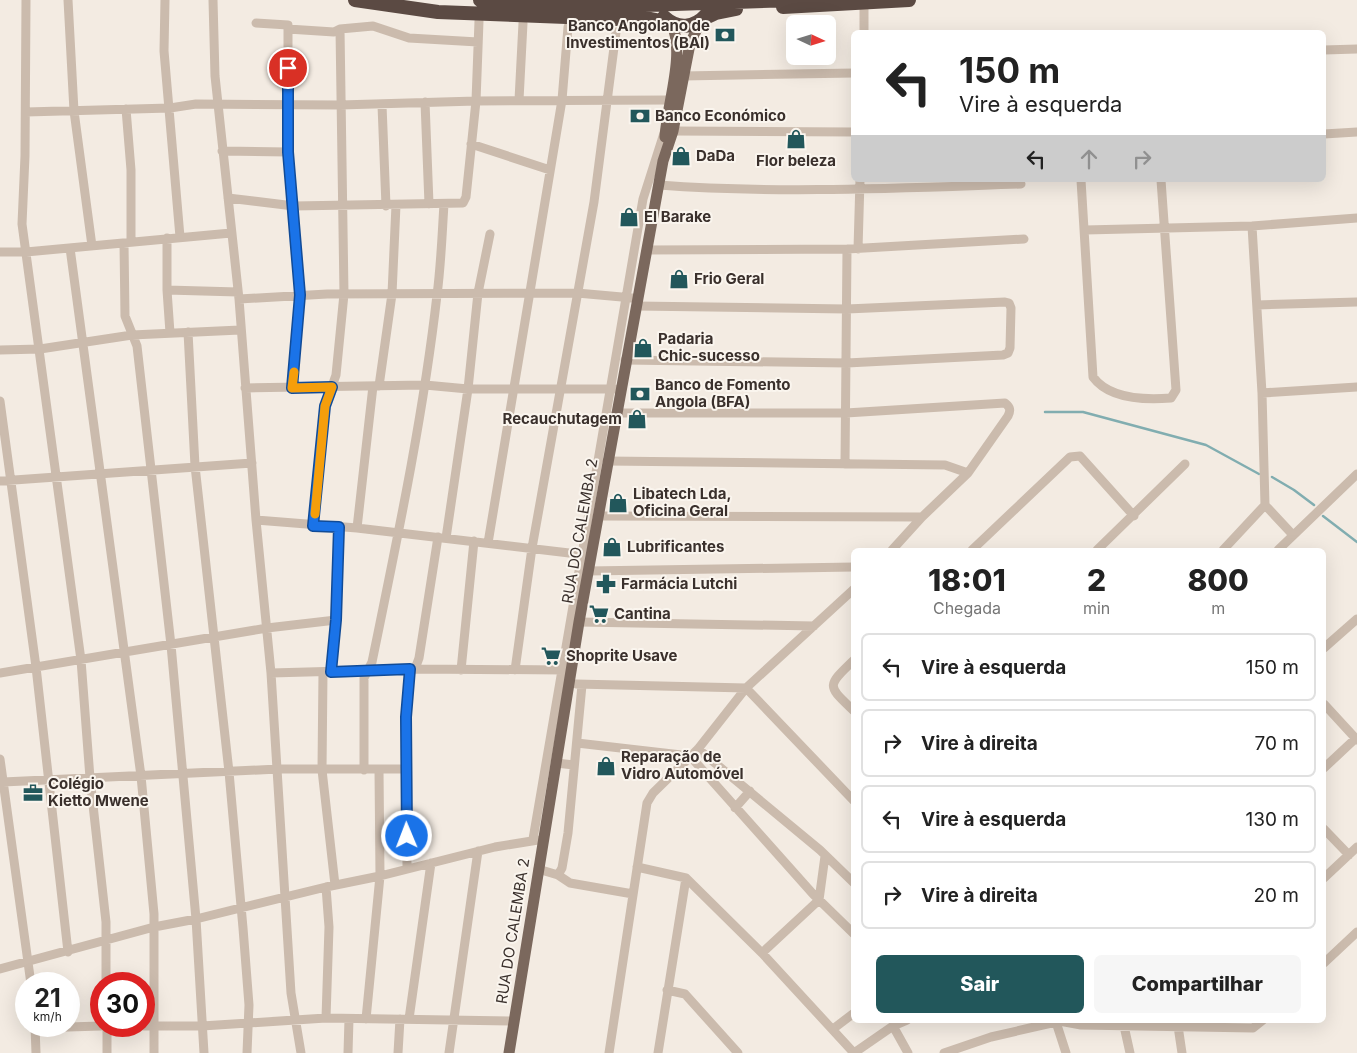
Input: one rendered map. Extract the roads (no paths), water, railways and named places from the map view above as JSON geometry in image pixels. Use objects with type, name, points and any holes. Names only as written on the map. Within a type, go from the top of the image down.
[{"type":"highway","points":[[355,0],[438,12],[618,19],[646,18],[688,26],[716,13],[750,8],[864,4],[909,0]]},
{"type":"highway","points":[[480,0],[614,6],[793,0]]},
{"type":"highway","points":[[701,20],[711,4]]},
{"type":"highway","points":[[658,6],[664,17],[671,23]]},
{"type":"main road","points":[[669,131],[690,44],[701,20]]},
{"type":"main road","points":[[669,131],[670,100],[676,60],[675,31],[671,23]]},
{"type":"main road","name":"RUA DO CALEMBA 2","points":[[509,1053],[538,869],[538,840],[556,763],[569,684],[566,670],[579,622],[588,571],[586,555],[598,516],[608,462],[616,414],[615,389],[625,360],[634,300],[647,250],[669,131]]},
{"type":"street","points":[[26,0],[26,112],[22,224],[81,660],[90,778],[106,922],[106,972]]},
{"type":"street","points":[[68,0],[74,111],[92,246]]},
{"type":"street","points":[[165,0],[164,51],[180,237]]},
{"type":"street","points":[[213,0],[215,76],[238,295],[256,520],[271,672],[291,993],[301,1053]]},
{"type":"street","points":[[864,4],[864,30]]},
{"type":"street","points":[[228,198],[294,206],[386,206],[464,203],[476,101],[479,21]]},
{"type":"street","points":[[256,23],[288,25],[288,152],[300,295],[292,388]]},
{"type":"street","points":[[518,100],[523,23]]},
{"type":"street","points":[[288,30],[334,32],[340,29],[373,26],[410,38],[478,42]]},
{"type":"street","points":[[488,543],[562,100],[568,27]]},
{"type":"street","points":[[313,526],[325,406],[336,376],[344,294],[341,206],[340,29]]},
{"type":"street","points":[[515,670],[532,548],[594,202],[616,32]]},
{"type":"street","points":[[1326,50],[1357,49]]},
{"type":"street","points":[[683,76],[851,73]]},
{"type":"street","points":[[26,112],[170,108],[196,104],[340,106],[518,100],[670,100]]},
{"type":"street","points":[[425,102],[428,204]]},
{"type":"street","points":[[382,105],[386,206]]},
{"type":"street","points":[[126,109],[131,170],[125,316],[137,346],[170,645],[196,919],[204,1053]]},
{"type":"street","points":[[0,969],[154,927],[380,876],[478,851],[538,840],[615,389],[634,300],[643,199],[669,131],[851,132]]},
{"type":"street","points":[[1326,134],[1357,132]]},
{"type":"street","points":[[472,144],[550,170]]},
{"type":"street","points":[[222,152],[288,152]]},
{"type":"street","points":[[1081,182],[1093,377],[1098,384],[1141,400],[1171,398],[1176,390],[1161,182]]},
{"type":"street","points":[[659,186],[717,189],[860,185],[1020,184]]},
{"type":"street","points":[[858,249],[860,185]]},
{"type":"street","points":[[364,770],[364,678],[369,669],[399,533],[425,385],[437,294],[444,204]]},
{"type":"street","points":[[357,528],[376,386],[392,294],[396,205]]},
{"type":"street","points":[[1085,230],[1252,226],[1357,218]]},
{"type":"street","points":[[1252,226],[1262,393],[1265,505],[1293,535]]},
{"type":"street","points":[[0,252],[26,252],[231,233]]},
{"type":"street","points":[[408,869],[406,717],[413,669],[419,658],[442,538],[468,389],[478,293],[490,234]]},
{"type":"street","points":[[167,238],[167,290],[170,333]]},
{"type":"street","points":[[647,250],[858,249],[1024,239]]},
{"type":"street","points":[[70,248],[126,652],[141,776],[154,927],[154,972]]},
{"type":"street","points":[[844,464],[847,249]]},
{"type":"street","points":[[167,290],[238,295],[577,294],[634,300],[847,309],[1005,302],[1009,303],[1011,308],[1010,348],[1008,353],[1002,355],[846,362],[625,360]]},
{"type":"street","points":[[1257,305],[1357,302]]},
{"type":"street","points":[[0,350],[40,349],[132,335],[240,330]]},
{"type":"street","points":[[188,332],[195,466],[229,772],[248,1005],[247,1053]]},
{"type":"street","points":[[245,388],[425,385],[468,389],[615,389]]},
{"type":"street","points":[[1262,393],[1357,387]]},
{"type":"street","points":[[0,401],[36,667],[68,952]]},
{"type":"street","points":[[616,414],[846,413],[1005,403],[1010,411],[1008,416],[968,473],[922,517],[894,548]]},
{"type":"street","points":[[974,548],[1070,457],[1076,455],[1080,456],[1134,516]]},
{"type":"street","points":[[608,462],[946,465],[968,473]]},
{"type":"street","points":[[0,481],[56,476],[150,472],[195,466],[252,463]]},
{"type":"street","points":[[1099,548],[1186,464]]},
{"type":"street","points":[[1280,548],[1321,506],[1357,474]]},
{"type":"street","points":[[1225,548],[1265,505]]},
{"type":"street","points":[[598,516],[922,517]]},
{"type":"street","points":[[256,520],[357,528],[586,555]]},
{"type":"street","points":[[326,1018],[330,886],[322,770],[327,672],[336,620],[339,527]]},
{"type":"street","points":[[461,670],[474,542]]},
{"type":"street","points":[[588,571],[851,567]]},
{"type":"street","points":[[609,1053],[647,803],[653,793],[698,749],[746,688],[851,592]]},
{"type":"street","points":[[1326,646],[1357,619]]},
{"type":"street","points":[[0,673],[266,628],[336,620]]},
{"type":"street","points":[[579,622],[814,626]]},
{"type":"street","points":[[851,663],[834,679],[832,685],[834,692],[851,709]]},
{"type":"street","points":[[271,672],[327,672],[369,669],[566,670]]},
{"type":"street","points":[[569,684],[746,688],[851,798]]},
{"type":"street","points":[[558,876],[562,868],[568,833],[582,685]]},
{"type":"street","points":[[1326,706],[1356,739],[1326,766]]},
{"type":"street","points":[[577,743],[690,756],[819,900],[851,931]]},
{"type":"street","points":[[698,749],[750,791],[851,880]]},
{"type":"street","points":[[0,759],[29,972]]},
{"type":"street","points":[[556,763],[574,765]]},
{"type":"street","points":[[3,782],[278,769],[407,769]]},
{"type":"street","points":[[366,1019],[380,876],[379,770]]},
{"type":"street","points":[[735,808],[750,791]]},
{"type":"street","points":[[1326,831],[1349,855]]},
{"type":"street","points":[[1326,876],[1357,847]]},
{"type":"street","points":[[449,1053],[478,851]]},
{"type":"street","points":[[762,953],[819,900],[825,856]]},
{"type":"street","points":[[398,1053],[431,863]]},
{"type":"street","points":[[637,867],[686,878],[762,953],[854,1053],[900,1023]]},
{"type":"street","points":[[538,869],[558,876],[570,883],[632,894]]},
{"type":"street","points":[[658,1053],[686,878]]},
{"type":"street","points":[[1326,961],[1357,935]]},
{"type":"street","points":[[667,990],[685,994],[738,1053]]},
{"type":"street","points":[[833,1029],[851,1016]]},
{"type":"street","points":[[155,1026],[202,1026],[326,1018],[514,1021]]},
{"type":"street","points":[[348,1053],[349,1019]]},
{"type":"street","points":[[944,1053],[991,1037],[1047,1023]]},
{"type":"street","points":[[1056,1023],[1066,1053]]},
{"type":"street","points":[[1065,1023],[1081,1026],[1253,1028],[1259,1023]]},
{"type":"street","points":[[893,1026],[908,1053]]},
{"type":"street","points":[[1124,1026],[1130,1053]]},
{"type":"street","points":[[1178,1026],[1182,1053]]},
{"type":"street","points":[[35,1037],[36,1053]]},
{"type":"street","points":[[107,1037],[107,1053]]},
{"type":"street","points":[[154,1037],[154,1053]]},
{"type":"waterway","points":[[1045,412],[1083,412],[1206,445],[1259,474]]},
{"type":"waterway","points":[[1272,477],[1314,505]]},
{"type":"waterway","points":[[1323,516],[1357,542]]},
{"type":"place","name":"Banco Angolano de Investimentos (BAI)","points":[[725,35]]},
{"type":"place","name":"Banco Económico","points":[[640,116]]},
{"type":"place","name":"Flor beleza","points":[[796,139]]},
{"type":"place","name":"DaDa","points":[[681,156]]},
{"type":"place","name":"El Barake","points":[[629,217]]},
{"type":"place","name":"Frio Geral","points":[[679,279]]},
{"type":"place","name":"Padaria Chic-sucesso","points":[[643,348]]},
{"type":"place","name":"Banco de Fomento Angola (BFA)","points":[[640,394]]},
{"type":"place","name":"Recauchutagem","points":[[637,419]]},
{"type":"place","name":"Libatech Lda, Oficina Geral","points":[[618,503]]},
{"type":"place","name":"Lubrificantes","points":[[612,547]]},
{"type":"place","name":"Farmácia Lutchi","points":[[606,584]]},
{"type":"place","name":"Cantina","points":[[599,614]]},
{"type":"place","name":"Shoprite Usave","points":[[551,656]]},
{"type":"place","name":"Reparação de Vidro Automóvel","points":[[606,766]]},
{"type":"place","name":"Colégio Kietto Mwene","points":[[33,793]]}]
